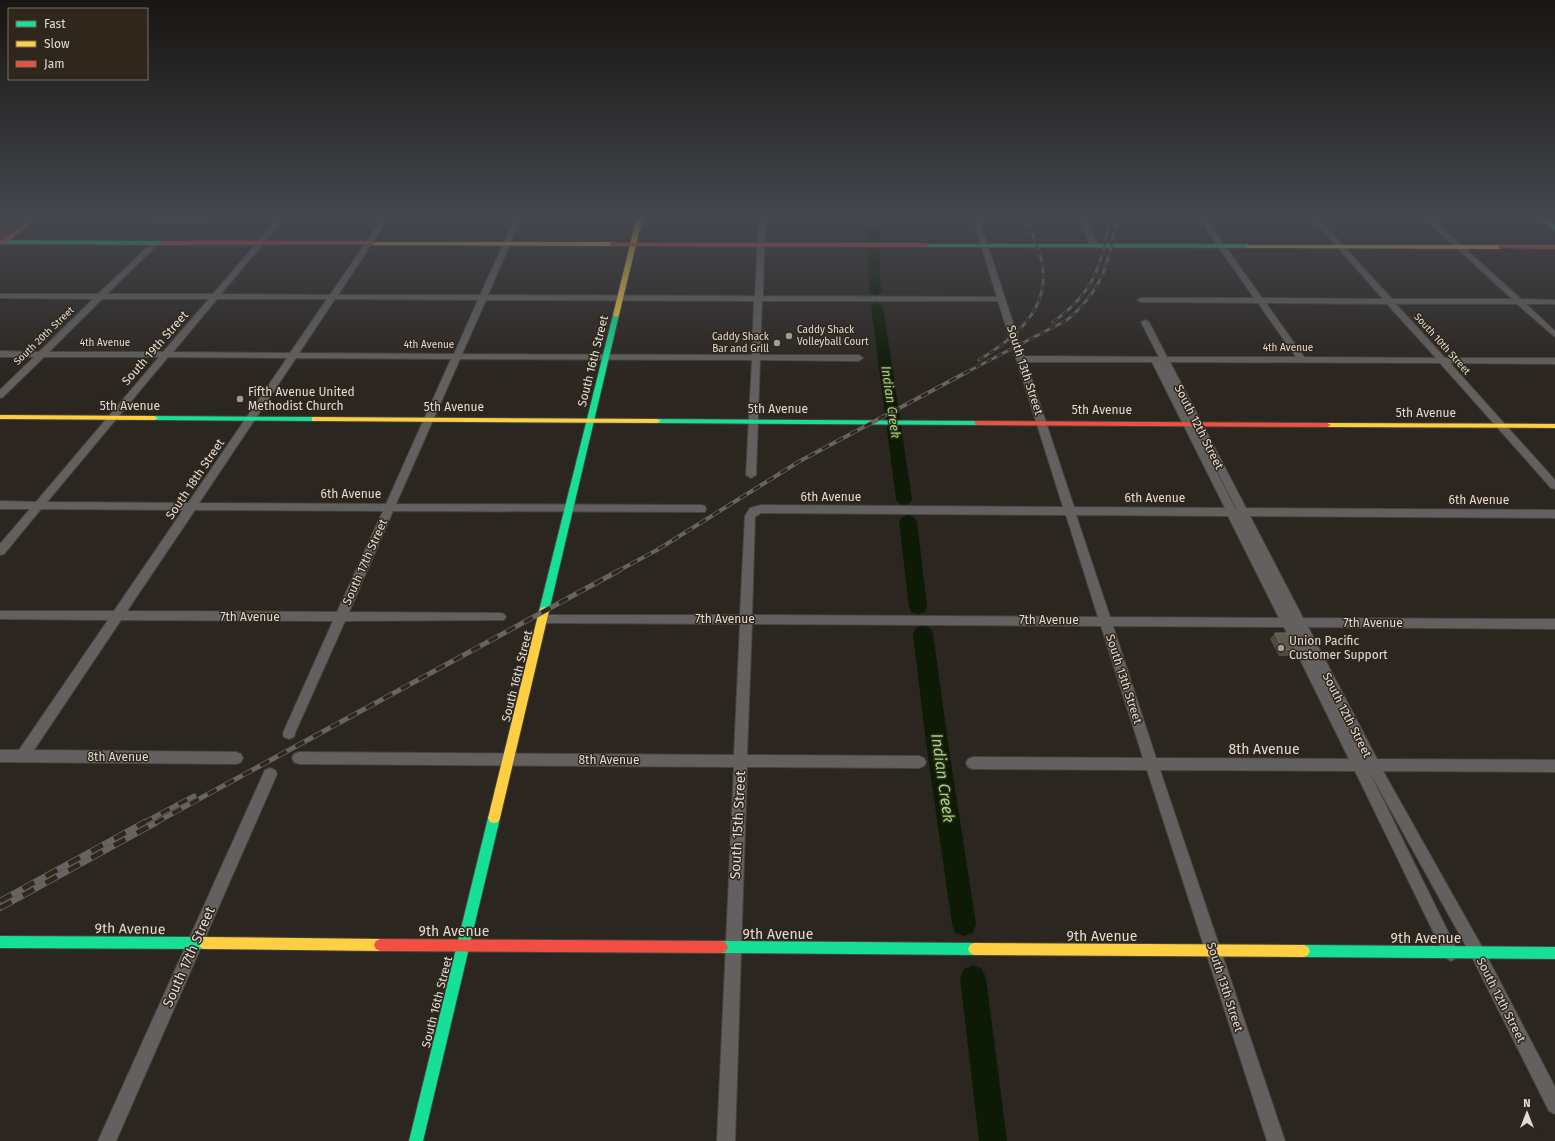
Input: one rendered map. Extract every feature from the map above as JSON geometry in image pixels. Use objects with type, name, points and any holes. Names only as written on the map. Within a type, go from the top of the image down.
[{"type":"street","name":"South 20th Street","points":[[0,394],[128,269]]},
{"type":"street","name":"South 19th Street","points":[[0,551],[237,269]]},
{"type":"street","name":"South 18th Street","points":[[23,756],[352,269]]},
{"type":"street","name":"South 17th Street","points":[[289,733],[495,269]]},
{"type":"street","name":"South 16th Street","points":[[416,1141],[628,269]]},
{"type":"street","points":[[751,475],[760,269]]},
{"type":"street","name":"South 13th Street","points":[[993,269],[1105,621],[1276,1141]]},
{"type":"street","points":[[1238,269],[1301,359]]},
{"type":"street","name":"South 10th Street","points":[[1361,269],[1555,486]]},
{"type":"street","points":[[1484,269],[1555,335]]},
{"type":"street","points":[[0,296],[1003,299]]},
{"type":"street","points":[[1141,300],[1555,302]]},
{"type":"street","name":"South 12th Street","points":[[1145,322],[1159,359],[1187,423],[1286,622],[1366,765],[1477,952],[1555,1105]]},
{"type":"street","name":"4th Avenue","points":[[0,354],[859,358]]},
{"type":"street","name":"4th Avenue","points":[[1022,359],[1555,361]]},
{"type":"street","name":"South 12th Street","points":[[1159,359],[1197,423],[1300,622],[1366,765]]},
{"type":"street","name":"5th Avenue","points":[[0,417],[1555,426]]},
{"type":"street","name":"6th Avenue","points":[[0,505],[701,509]]},
{"type":"street","name":"6th Avenue","points":[[754,511],[761,509],[1555,514]]},
{"type":"street","name":"South 15th Street","points":[[726,1141],[732,948],[741,761],[750,516],[754,511]]},
{"type":"street","name":"7th Avenue","points":[[0,615],[500,618]]},
{"type":"street","name":"7th Avenue","points":[[543,618],[1555,624]]},
{"type":"street","name":"8th Avenue","points":[[0,756],[236,758]]},
{"type":"street","name":"8th Avenue","points":[[299,758],[919,762]]},
{"type":"street","name":"8th Avenue","points":[[973,762],[1555,766]]},
{"type":"street","points":[[1366,765],[1451,953]]},
{"type":"street","name":"South 17th Street","points":[[107,1141],[270,774]]},
{"type":"street","name":"9th Avenue","points":[[0,942],[1555,953]]},
{"type":"building","points":[[1275,633],[1287,633],[1296,649],[1283,650]]},
{"type":"waterway","name":"Indian Creek","points":[[874,269],[875,292]]},
{"type":"waterway","name":"Indian Creek","points":[[877,306],[904,499]]},
{"type":"waterway","name":"Indian Creek","points":[[908,521],[918,607]]},
{"type":"waterway","name":"Indian Creek","points":[[923,633],[937,743],[964,924]]},
{"type":"waterway","name":"Indian Creek","points":[[973,978],[993,1141]]},
{"type":"railway","points":[[979,360],[1017,332],[1036,308],[1041,294],[1042,269]]},
{"type":"railway","points":[[1053,322],[1078,300],[1087,288],[1097,269]]},
{"type":"railway","points":[[965,373],[1067,320],[1089,297],[1097,286],[1105,269]]},
{"type":"railway","points":[[616,572],[657,550],[800,461],[967,372]]},
{"type":"railway","points":[[155,823],[618,571]]},
{"type":"railway","points":[[143,823],[194,796]]},
{"type":"railway","points":[[0,901],[145,822]]},
{"type":"railway","points":[[0,908],[157,822]]},
{"type":"traffic: fast","points":[[544,611],[616,315]]},
{"type":"traffic: fast","points":[[154,418],[315,419]]},
{"type":"traffic: fast","points":[[657,421],[978,423]]},
{"type":"traffic: fast","points":[[416,1141],[494,818]]},
{"type":"traffic: fast","points":[[0,942],[204,943]]},
{"type":"traffic: fast","points":[[722,947],[974,949]]},
{"type":"traffic: fast","points":[[1304,951],[1555,953]]},
{"type":"traffic: slow","points":[[616,315],[627,269]]},
{"type":"traffic: slow","points":[[0,417],[154,418]]},
{"type":"traffic: slow","points":[[315,419],[657,421]]},
{"type":"traffic: slow","points":[[1327,425],[1555,426]]},
{"type":"traffic: slow","points":[[494,818],[544,611]]},
{"type":"traffic: slow","points":[[204,943],[380,945]]},
{"type":"traffic: slow","points":[[974,949],[1304,951]]},
{"type":"traffic: jam","points":[[978,423],[1327,425]]},
{"type":"traffic: jam","points":[[380,945],[722,947]]},
{"type":"place","name":"Caddy Shack Volleyball Court","points":[[789,336]]},
{"type":"place","name":"Caddy Shack Bar and Grill","points":[[777,343]]},
{"type":"place","name":"Fifth Avenue United Methodist Church","points":[[240,399]]},
{"type":"place","name":"Union Pacific Customer Support","points":[[1281,648]]}]
